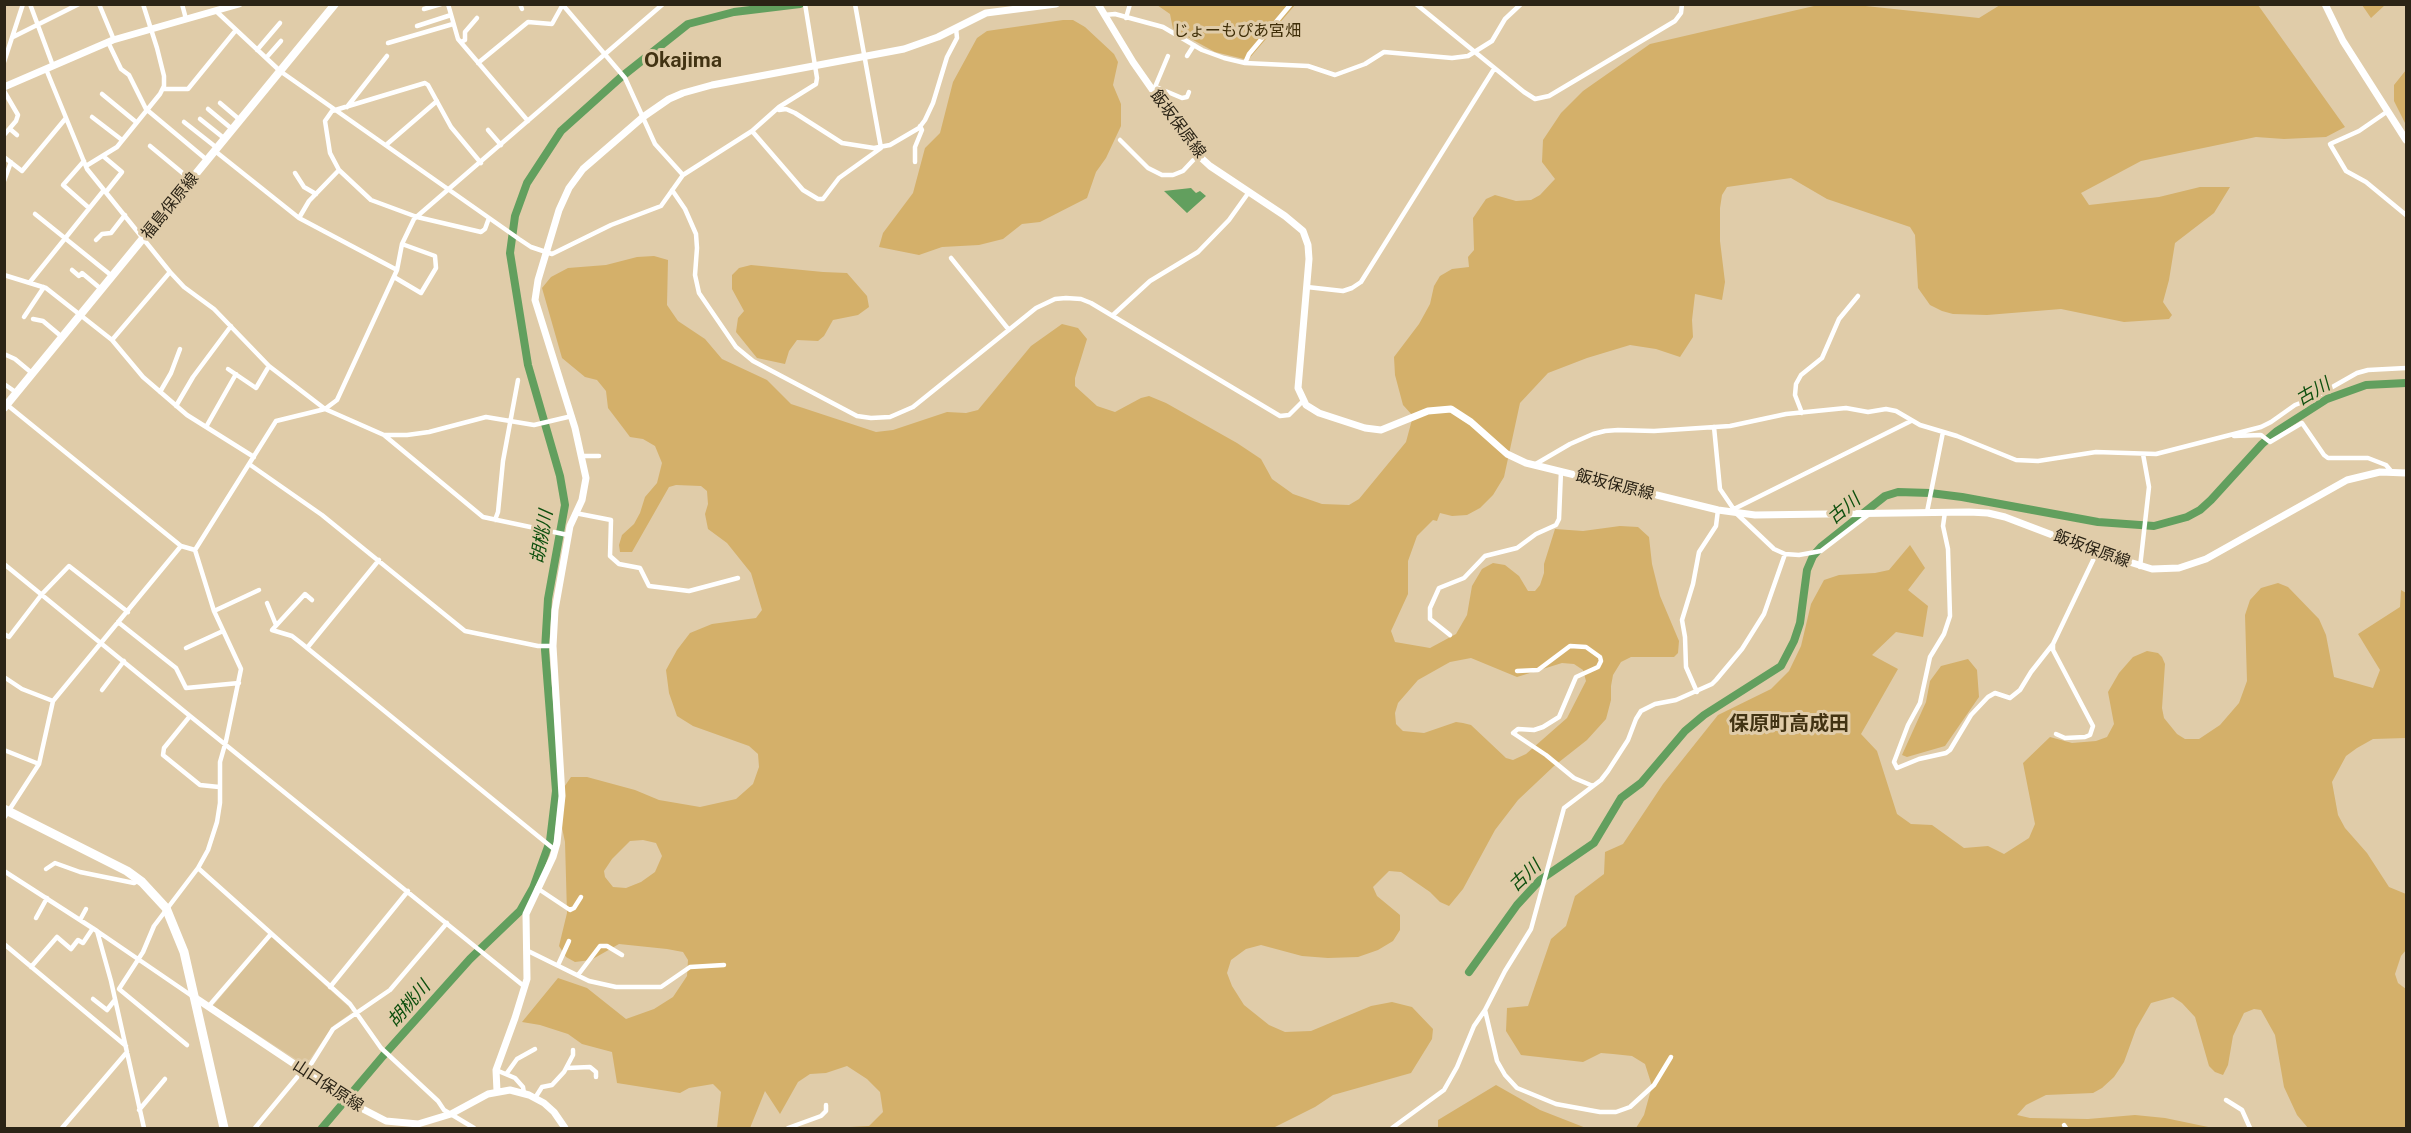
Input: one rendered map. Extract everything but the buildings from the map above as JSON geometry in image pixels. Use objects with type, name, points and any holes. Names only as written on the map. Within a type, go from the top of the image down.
[{"type":"highway","points":[[6,813],[116,864],[139,879],[166,908],[182,943],[224,1128]]},
{"type":"main road","points":[[4,89],[111,41],[239,4]]},
{"type":"main road","name":"福島保原線","points":[[6,405],[335,4]]},
{"type":"main road","points":[[565,1128],[554,1112],[535,1098],[510,1090],[497,1091],[496,1070],[525,987],[525,919],[555,850],[562,779],[553,646],[556,594],[568,535],[582,500],[586,482],[572,416],[536,306],[536,287],[559,210],[573,182],[588,165],[643,117],[669,99],[695,89],[904,49],[933,39],[986,13],[1056,4]]},
{"type":"main road","name":"飯坂保原線","points":[[1098,4],[1198,155],[1210,166],[1303,231],[1308,245],[1307,287],[1298,388],[1302,401],[1310,409],[1319,413],[1375,430],[1386,430],[1435,409],[1454,410],[1507,454],[1534,465],[1718,510],[1868,513],[1969,512],[2005,517],[2140,567],[2167,570],[2199,562],[2347,480],[2369,473],[2391,471],[2406,473]]},
{"type":"main road","points":[[2325,4],[2343,41],[2406,140]]},
{"type":"main road","name":"山口保原線","points":[[194,997],[371,1114],[386,1120],[418,1126],[451,1114],[497,1091]]},
{"type":"street","points":[[4,62],[23,4]]},
{"type":"street","points":[[30,4],[66,118],[85,163],[105,191],[184,287],[210,304],[245,339],[256,355],[325,409],[384,435],[481,515],[568,535]]},
{"type":"street","points":[[13,37],[79,4]]},
{"type":"street","points":[[99,4],[121,69],[129,75],[146,109],[207,160]]},
{"type":"street","points":[[89,208],[63,185],[85,163],[117,147],[163,89],[164,76],[143,4]]},
{"type":"street","points":[[182,4],[186,18]]},
{"type":"street","points":[[424,9],[441,4]]},
{"type":"street","points":[[448,4],[460,42],[528,121]]},
{"type":"street","points":[[93,999],[107,1010],[154,926],[198,868],[216,829],[220,762],[241,669],[214,611],[195,550],[276,421],[325,409],[337,400],[397,270],[402,244],[417,217],[663,4]]},
{"type":"street","points":[[216,11],[280,71],[528,245],[554,254],[611,225],[659,207],[683,175],[752,131],[787,102],[816,84],[805,4]]},
{"type":"street","points":[[855,4],[881,148]]},
{"type":"street","points":[[1126,18],[1130,4]]},
{"type":"street","points":[[1245,63],[1249,54],[1291,4]]},
{"type":"street","points":[[1416,4],[1532,99],[1545,98],[1675,21],[1681,13],[1682,4]]},
{"type":"street","points":[[1104,15],[1115,14],[1163,27],[1216,56],[1245,63],[1308,66],[1335,75],[1365,64],[1384,52],[1452,58],[1468,56],[1492,41],[1505,19],[1521,4]]},
{"type":"street","points":[[478,63],[528,22],[542,25],[552,24],[562,5],[624,78],[657,148],[683,175]]},
{"type":"street","points":[[417,26],[451,15]]},
{"type":"street","points":[[460,42],[465,40],[465,32],[477,18]]},
{"type":"street","points":[[257,50],[280,23]]},
{"type":"street","points":[[388,43],[453,24]]},
{"type":"street","points":[[752,131],[803,190],[818,200],[825,197],[839,178],[881,148],[920,126],[933,103],[947,57],[957,38],[956,28]]},
{"type":"street","points":[[163,89],[188,89],[236,30]]},
{"type":"street","points":[[266,58],[281,41]]},
{"type":"street","points":[[1187,56],[1194,45]]},
{"type":"street","points":[[347,107],[387,56]]},
{"type":"street","points":[[1168,56],[1153,88],[1182,98],[1187,97],[1189,92]]},
{"type":"street","points":[[1307,287],[1345,291],[1361,282],[1494,69]]},
{"type":"street","points":[[481,163],[454,131],[428,85],[425,84],[332,111],[324,126],[330,153],[339,170],[371,200],[417,217],[481,232],[485,229],[489,218]]},
{"type":"street","points":[[4,89],[18,115],[4,135]]},
{"type":"street","points":[[102,94],[136,122]]},
{"type":"street","points":[[386,145],[436,100]]},
{"type":"street","points":[[787,102],[788,110]]},
{"type":"street","points":[[220,103],[240,120]]},
{"type":"street","points":[[208,109],[232,129]]},
{"type":"street","points":[[776,111],[788,110],[838,141],[881,148]]},
{"type":"street","points":[[2388,111],[2359,131],[2330,144],[2346,171],[2366,182],[2406,215]]},
{"type":"street","points":[[92,117],[122,140]]},
{"type":"street","points":[[4,157],[22,171],[66,118]]},
{"type":"street","points":[[200,119],[225,139]]},
{"type":"street","points":[[184,122],[299,218],[397,270]]},
{"type":"street","points":[[915,162],[915,147],[922,130],[920,126]]},
{"type":"street","points":[[10,129],[17,135]]},
{"type":"street","points":[[488,130],[501,145]]},
{"type":"street","points":[[1120,140],[1151,171],[1162,175],[1173,175],[1183,171],[1198,155]]},
{"type":"street","points":[[150,146],[191,180]]},
{"type":"street","points":[[30,282],[89,208],[122,172],[103,156]]},
{"type":"street","points":[[4,181],[11,162]]},
{"type":"street","points":[[299,218],[316,194],[339,170]]},
{"type":"street","points":[[295,173],[304,187],[316,194]]},
{"type":"street","points":[[672,190],[685,209],[696,234],[695,275],[699,293],[736,347],[753,362],[857,416],[885,417],[914,408],[1036,308],[1060,298],[1085,300],[1113,315],[1280,416],[1289,415],[1302,401]]},
{"type":"street","points":[[1113,315],[1150,280],[1198,252],[1229,220],[1249,192]]},
{"type":"street","points":[[35,214],[112,276]]},
{"type":"street","points":[[96,240],[102,234],[111,233],[125,215]]},
{"type":"street","points":[[393,277],[421,292],[436,268],[435,256],[402,244]]},
{"type":"street","points":[[951,258],[1009,330]]},
{"type":"street","points":[[72,270],[79,276],[82,273],[101,289]]},
{"type":"street","points":[[112,340],[170,272]]},
{"type":"street","points":[[4,275],[44,287],[112,340],[143,377],[176,406],[254,457]]},
{"type":"street","points":[[24,317],[44,287]]},
{"type":"street","points":[[1802,413],[1795,395],[1796,384],[1801,375],[1822,358],[1839,319],[1858,296]]},
{"type":"street","points":[[33,319],[43,321],[62,337]]},
{"type":"street","points":[[176,406],[193,377],[231,326]]},
{"type":"street","points":[[160,392],[171,373],[180,349]]},
{"type":"street","points":[[4,354],[15,359],[33,374]]},
{"type":"street","points":[[228,369],[256,387],[269,366]]},
{"type":"street","points":[[1534,465],[1570,444],[1599,432],[1618,429],[1654,431],[1748,424],[1786,414],[1846,408],[1869,412],[1886,409],[2007,458],[2024,461],[2038,461],[2084,452],[2156,454],[2271,422],[2295,405],[2313,398],[2357,373],[2368,370],[2406,368]]},
{"type":"street","points":[[206,427],[236,374]]},
{"type":"street","points":[[495,520],[518,380]]},
{"type":"street","points":[[4,384],[17,393]]},
{"type":"street","points":[[6,405],[181,546],[195,550]]},
{"type":"street","points":[[384,435],[429,432],[486,417],[538,425],[572,416]]},
{"type":"street","points":[[1735,511],[1911,421]]},
{"type":"street","points":[[2232,434],[2261,435],[2273,442],[2302,423],[2322,454],[2328,458],[2367,458],[2385,465],[2391,471]]},
{"type":"street","points":[[1714,427],[1720,489],[1735,511],[1767,544],[1785,554],[1806,555],[1821,551],[1868,513]]},
{"type":"street","points":[[1927,512],[1943,432]]},
{"type":"street","points":[[2140,567],[2149,487],[2143,454]]},
{"type":"street","points":[[582,456],[599,456]]},
{"type":"street","points":[[249,464],[320,513],[465,631],[538,646],[553,646]]},
{"type":"street","points":[[1450,635],[1431,621],[1429,614],[1439,588],[1444,584],[1461,580],[1485,556],[1517,548],[1536,534],[1556,525],[1559,519],[1561,471]]},
{"type":"street","points":[[1697,692],[1686,667],[1682,620],[1693,584],[1699,552],[1716,526],[1718,510]]},
{"type":"street","points":[[1945,512],[1943,526],[1948,549],[1950,616],[1944,634],[1930,657],[1920,703],[1908,725],[1894,765],[1897,768],[1950,750],[1978,706],[1995,693],[2012,698],[2053,644],[2097,552]]},
{"type":"street","points":[[575,513],[611,520],[610,556],[619,564],[640,568],[649,586],[689,591],[738,578]]},
{"type":"street","points":[[6,813],[39,764],[53,701],[181,546]]},
{"type":"street","points":[[1392,1128],[1444,1090],[1457,1067],[1474,1026],[1534,922],[1561,814],[1567,805],[1593,786],[1620,754],[1641,711],[1655,704],[1676,700],[1697,692],[1714,682],[1745,645],[1768,607],[1785,554]]},
{"type":"street","points":[[307,648],[379,560]]},
{"type":"street","points":[[4,564],[525,987]]},
{"type":"street","points":[[4,634],[9,637],[42,594],[69,566],[128,612]]},
{"type":"street","points":[[214,611],[259,590]]},
{"type":"street","points":[[312,600],[305,594],[272,630],[292,636],[555,850]]},
{"type":"street","points":[[267,603],[276,625]]},
{"type":"street","points":[[118,622],[176,668],[186,688],[238,683]]},
{"type":"street","points":[[186,648],[223,631]]},
{"type":"street","points":[[2053,644],[2053,650],[2093,726],[2090,735],[2085,737],[2065,738],[2056,734]]},
{"type":"street","points":[[1517,671],[1538,670],[1570,646],[1586,647],[1600,657],[1601,664],[1598,668],[1580,673],[1576,677],[1559,717],[1543,727],[1518,729],[1513,733],[1546,755],[1574,778],[1593,786]]},
{"type":"street","points":[[102,690],[124,661]]},
{"type":"street","points":[[4,677],[22,689],[53,701]]},
{"type":"street","points":[[190,716],[164,748],[163,755],[200,785],[219,787]]},
{"type":"street","points":[[4,750],[39,764]]},
{"type":"street","points":[[46,869],[55,863],[80,872],[134,883],[139,879]]},
{"type":"street","points":[[198,868],[358,1014],[387,1054],[451,1114],[474,1128]]},
{"type":"street","points":[[4,871],[194,997]]},
{"type":"street","points":[[537,888],[570,910],[581,897]]},
{"type":"street","points":[[330,987],[408,891]]},
{"type":"street","points":[[36,918],[47,898]]},
{"type":"street","points":[[80,920],[86,909]]},
{"type":"street","points":[[255,1128],[304,1071],[333,1029],[358,1014],[401,979],[447,923]]},
{"type":"street","points":[[32,967],[57,938],[71,949],[78,940],[82,943],[95,930]]},
{"type":"street","points":[[95,930],[114,999],[144,1128]]},
{"type":"street","points":[[208,1007],[271,934]]},
{"type":"street","points":[[558,965],[569,941]]},
{"type":"street","points":[[4,944],[126,1049]]},
{"type":"street","points":[[578,975],[600,946],[607,946],[622,955]]},
{"type":"street","points":[[526,950],[589,981],[616,987],[661,987],[690,967],[724,965]]},
{"type":"street","points":[[119,989],[187,1045]]},
{"type":"street","points":[[1485,1010],[1497,1061],[1505,1075],[1517,1088],[1556,1104],[1600,1112],[1616,1112],[1630,1107],[1654,1085],[1671,1057]]},
{"type":"street","points":[[62,1128],[126,1049]]},
{"type":"street","points":[[507,1073],[517,1059],[535,1049]]},
{"type":"street","points":[[535,1098],[540,1088],[552,1085],[567,1068],[573,1050]]},
{"type":"street","points":[[567,1068],[590,1067],[596,1072],[596,1077]]},
{"type":"street","points":[[496,1070],[507,1073],[521,1084],[524,1093]]},
{"type":"street","points":[[139,1110],[165,1079]]},
{"type":"street","points":[[2226,1100],[2242,1110],[2250,1128]]},
{"type":"street","points":[[788,1128],[821,1116],[826,1111],[826,1105]]},
{"type":"shaded area","points":[[1191,188],[1196,193],[1200,191],[1206,196],[1187,213],[1164,191]]},
{"type":"shaded area","points":[[270,938],[273,938],[351,1009],[350,1014],[334,1025],[307,1063],[302,1063],[213,1006]]},
{"type":"green space","name":"じょーもぴあ宮畑","points":[[1157,5],[1295,5],[1248,60],[1215,52],[1173,29],[1170,14]]},
{"type":"green space","points":[[1856,5],[1979,18],[2000,5],[2258,5],[2345,127],[2326,137],[2284,139],[2256,137],[2141,161],[2081,193],[2089,205],[2159,197],[2200,187],[2230,187],[2214,213],[2175,243],[2163,302],[2172,315],[2169,319],[2124,322],[2061,309],[1987,315],[1953,314],[1942,311],[1930,305],[1918,288],[1915,235],[1910,227],[1827,199],[1791,178],[1727,187],[1722,195],[1720,208],[1720,241],[1725,282],[1722,300],[1695,294],[1693,337],[1680,357],[1656,349],[1630,345],[1548,373],[1520,403],[1504,477],[1493,495],[1480,508],[1467,515],[1452,516],[1440,513],[1437,521],[1433,520],[1417,536],[1408,561],[1408,594],[1391,631],[1395,642],[1430,648],[1456,634],[1467,615],[1472,586],[1482,569],[1493,563],[1505,565],[1519,576],[1528,591],[1535,591],[1544,573],[1544,564],[1555,529],[1583,531],[1620,526],[1638,527],[1649,537],[1652,564],[1660,596],[1679,641],[1678,653],[1674,657],[1631,657],[1621,662],[1613,675],[1611,700],[1606,719],[1587,740],[1554,766],[1518,800],[1495,830],[1463,889],[1449,906],[1440,902],[1430,892],[1401,872],[1389,871],[1373,887],[1377,896],[1400,915],[1400,930],[1393,941],[1378,950],[1358,957],[1328,958],[1302,956],[1261,945],[1246,949],[1231,960],[1227,973],[1244,1005],[1269,1025],[1285,1032],[1311,1031],[1371,1006],[1392,1002],[1412,1007],[1433,1029],[1432,1039],[1411,1073],[1333,1095],[1315,1107],[1273,1128],[832,1128],[869,1126],[883,1112],[880,1092],[867,1079],[847,1066],[826,1073],[810,1074],[798,1082],[780,1114],[765,1091],[750,1128],[717,1128],[721,1092],[713,1084],[689,1088],[680,1093],[617,1083],[612,1052],[582,1044],[568,1034],[522,1022],[558,978],[587,988],[626,1019],[654,1009],[673,997],[687,976],[688,960],[683,952],[619,944],[591,960],[575,962],[566,957],[559,946],[567,913],[565,842],[556,799],[571,777],[587,777],[635,790],[659,800],[700,807],[736,799],[753,784],[759,767],[758,754],[749,746],[693,726],[677,716],[669,693],[666,670],[690,633],[712,624],[756,618],[762,610],[751,573],[727,543],[708,529],[705,514],[708,504],[707,491],[701,486],[669,487],[632,552],[620,552],[619,545],[622,535],[634,524],[645,497],[657,483],[662,463],[655,446],[643,439],[630,437],[608,408],[606,391],[597,380],[585,377],[562,358],[542,288],[551,277],[568,268],[606,265],[637,257],[654,256],[668,260],[667,305],[678,321],[705,339],[722,359],[767,380],[791,404],[876,432],[893,430],[947,412],[966,413],[978,410],[1031,346],[1062,324],[1078,328],[1087,339],[1075,378],[1075,386],[1097,406],[1115,412],[1149,396],[1166,403],[1261,459],[1272,479],[1293,494],[1322,504],[1349,505],[1359,499],[1406,442],[1413,416],[1403,405],[1395,375],[1394,357],[1419,324],[1430,304],[1434,286],[1440,276],[1452,269],[1469,267],[1468,257],[1474,250],[1473,218],[1486,199],[1495,195],[1516,201],[1531,200],[1540,195],[1555,179],[1542,162],[1543,140],[1561,113],[1583,91],[1650,44],[1814,6]],"holes":[[[1471,658],[1517,677],[1562,663],[1574,664],[1583,670],[1586,681],[1567,718],[1526,754],[1513,760],[1506,758],[1471,725],[1456,722],[1424,733],[1403,731],[1396,724],[1395,713],[1398,703],[1418,680],[1450,662]],[[643,840],[656,843],[662,856],[655,872],[641,882],[626,888],[613,887],[605,877],[604,871],[612,859],[630,841]]]},
{"type":"green space","points":[[2362,5],[2385,5],[2371,18]]},
{"type":"green space","points":[[1073,20],[1085,27],[1114,54],[1118,62],[1113,85],[1121,104],[1121,126],[1106,158],[1096,172],[1087,198],[1040,222],[1022,224],[1003,239],[979,245],[942,247],[919,255],[879,247],[883,233],[913,193],[925,148],[940,133],[953,82],[977,38],[987,31]]},
{"type":"green space","points":[[2406,70],[2406,125],[2394,101],[2394,85]]},
{"type":"green space","points":[[751,265],[847,273],[867,296],[869,307],[858,315],[833,320],[824,336],[818,341],[797,340],[789,351],[785,364],[757,358],[736,332],[738,318],[744,311],[732,289],[732,275],[739,268]]},
{"type":"green space","points":[[1910,545],[1925,568],[1908,590],[1928,606],[1923,637],[1896,632],[1872,655],[1898,669],[1861,734],[1877,751],[1897,814],[1911,824],[1932,825],[1964,848],[1988,846],[2004,854],[2029,838],[2035,824],[2023,763],[2050,737],[2072,743],[2096,741],[2107,737],[2114,724],[2108,692],[2119,673],[2133,657],[2147,651],[2158,653],[2162,657],[2165,664],[2162,708],[2164,718],[2177,734],[2185,739],[2199,739],[2220,725],[2239,703],[2247,681],[2245,615],[2250,600],[2261,588],[2278,583],[2288,587],[2319,619],[2326,635],[2334,677],[2373,688],[2380,670],[2358,634],[2400,607],[2401,590],[2406,593],[2406,738],[2373,739],[2357,748],[2346,756],[2332,782],[2338,815],[2345,828],[2367,853],[2389,887],[2406,894],[2406,950],[2401,956],[2395,974],[2398,983],[2406,989],[2406,1128],[2308,1128],[2297,1115],[2284,1087],[2275,1035],[2261,1010],[2254,1009],[2244,1013],[2233,1036],[2228,1065],[2223,1075],[2215,1072],[2209,1066],[2195,1017],[2173,997],[2151,1003],[2136,1029],[2124,1062],[2114,1077],[2102,1088],[2093,1093],[2046,1095],[2026,1105],[2017,1115],[2030,1118],[2088,1119],[2135,1115],[2165,1118],[2213,1128],[1636,1128],[1644,1115],[1652,1086],[1645,1064],[1632,1056],[1601,1053],[1583,1062],[1521,1055],[1506,1031],[1507,1008],[1528,1006],[1551,939],[1566,926],[1575,896],[1604,874],[1605,852],[1623,844],[1663,784],[1718,715],[1771,689],[1789,671],[1801,646],[1811,604],[1824,580],[1839,575],[1889,570]]},
{"type":"green space","points":[[1968,659],[1977,670],[1979,697],[1945,746],[1907,757],[1902,755],[1926,702],[1930,681],[1941,666]]},
{"type":"green space","points":[[1496,1085],[1540,1110],[1586,1128],[1438,1128],[1438,1120]]},
{"type":"waterway","name":"胡桃川","points":[[322,1128],[470,959],[520,911],[533,888],[550,841],[556,791],[545,650],[548,599],[565,505],[560,476],[528,365],[510,253],[515,216],[527,183],[561,131],[620,78],[688,24],[734,12],[800,4]]},
{"type":"waterway","name":"古川","points":[[1469,972],[1517,905],[1540,880],[1594,843],[1621,798],[1641,783],[1685,731],[1704,715],[1781,666],[1800,623],[1807,570],[1813,556],[1885,496],[1898,492],[1930,493],[2098,522],[2154,526],[2187,517],[2200,510],[2262,444],[2277,431],[2327,399],[2366,385],[2406,383]]},
{"type":"district","name":"Okajima","points":[[683,61]]},
{"type":"district","name":"保原町高成田","points":[[1789,724]]}]
